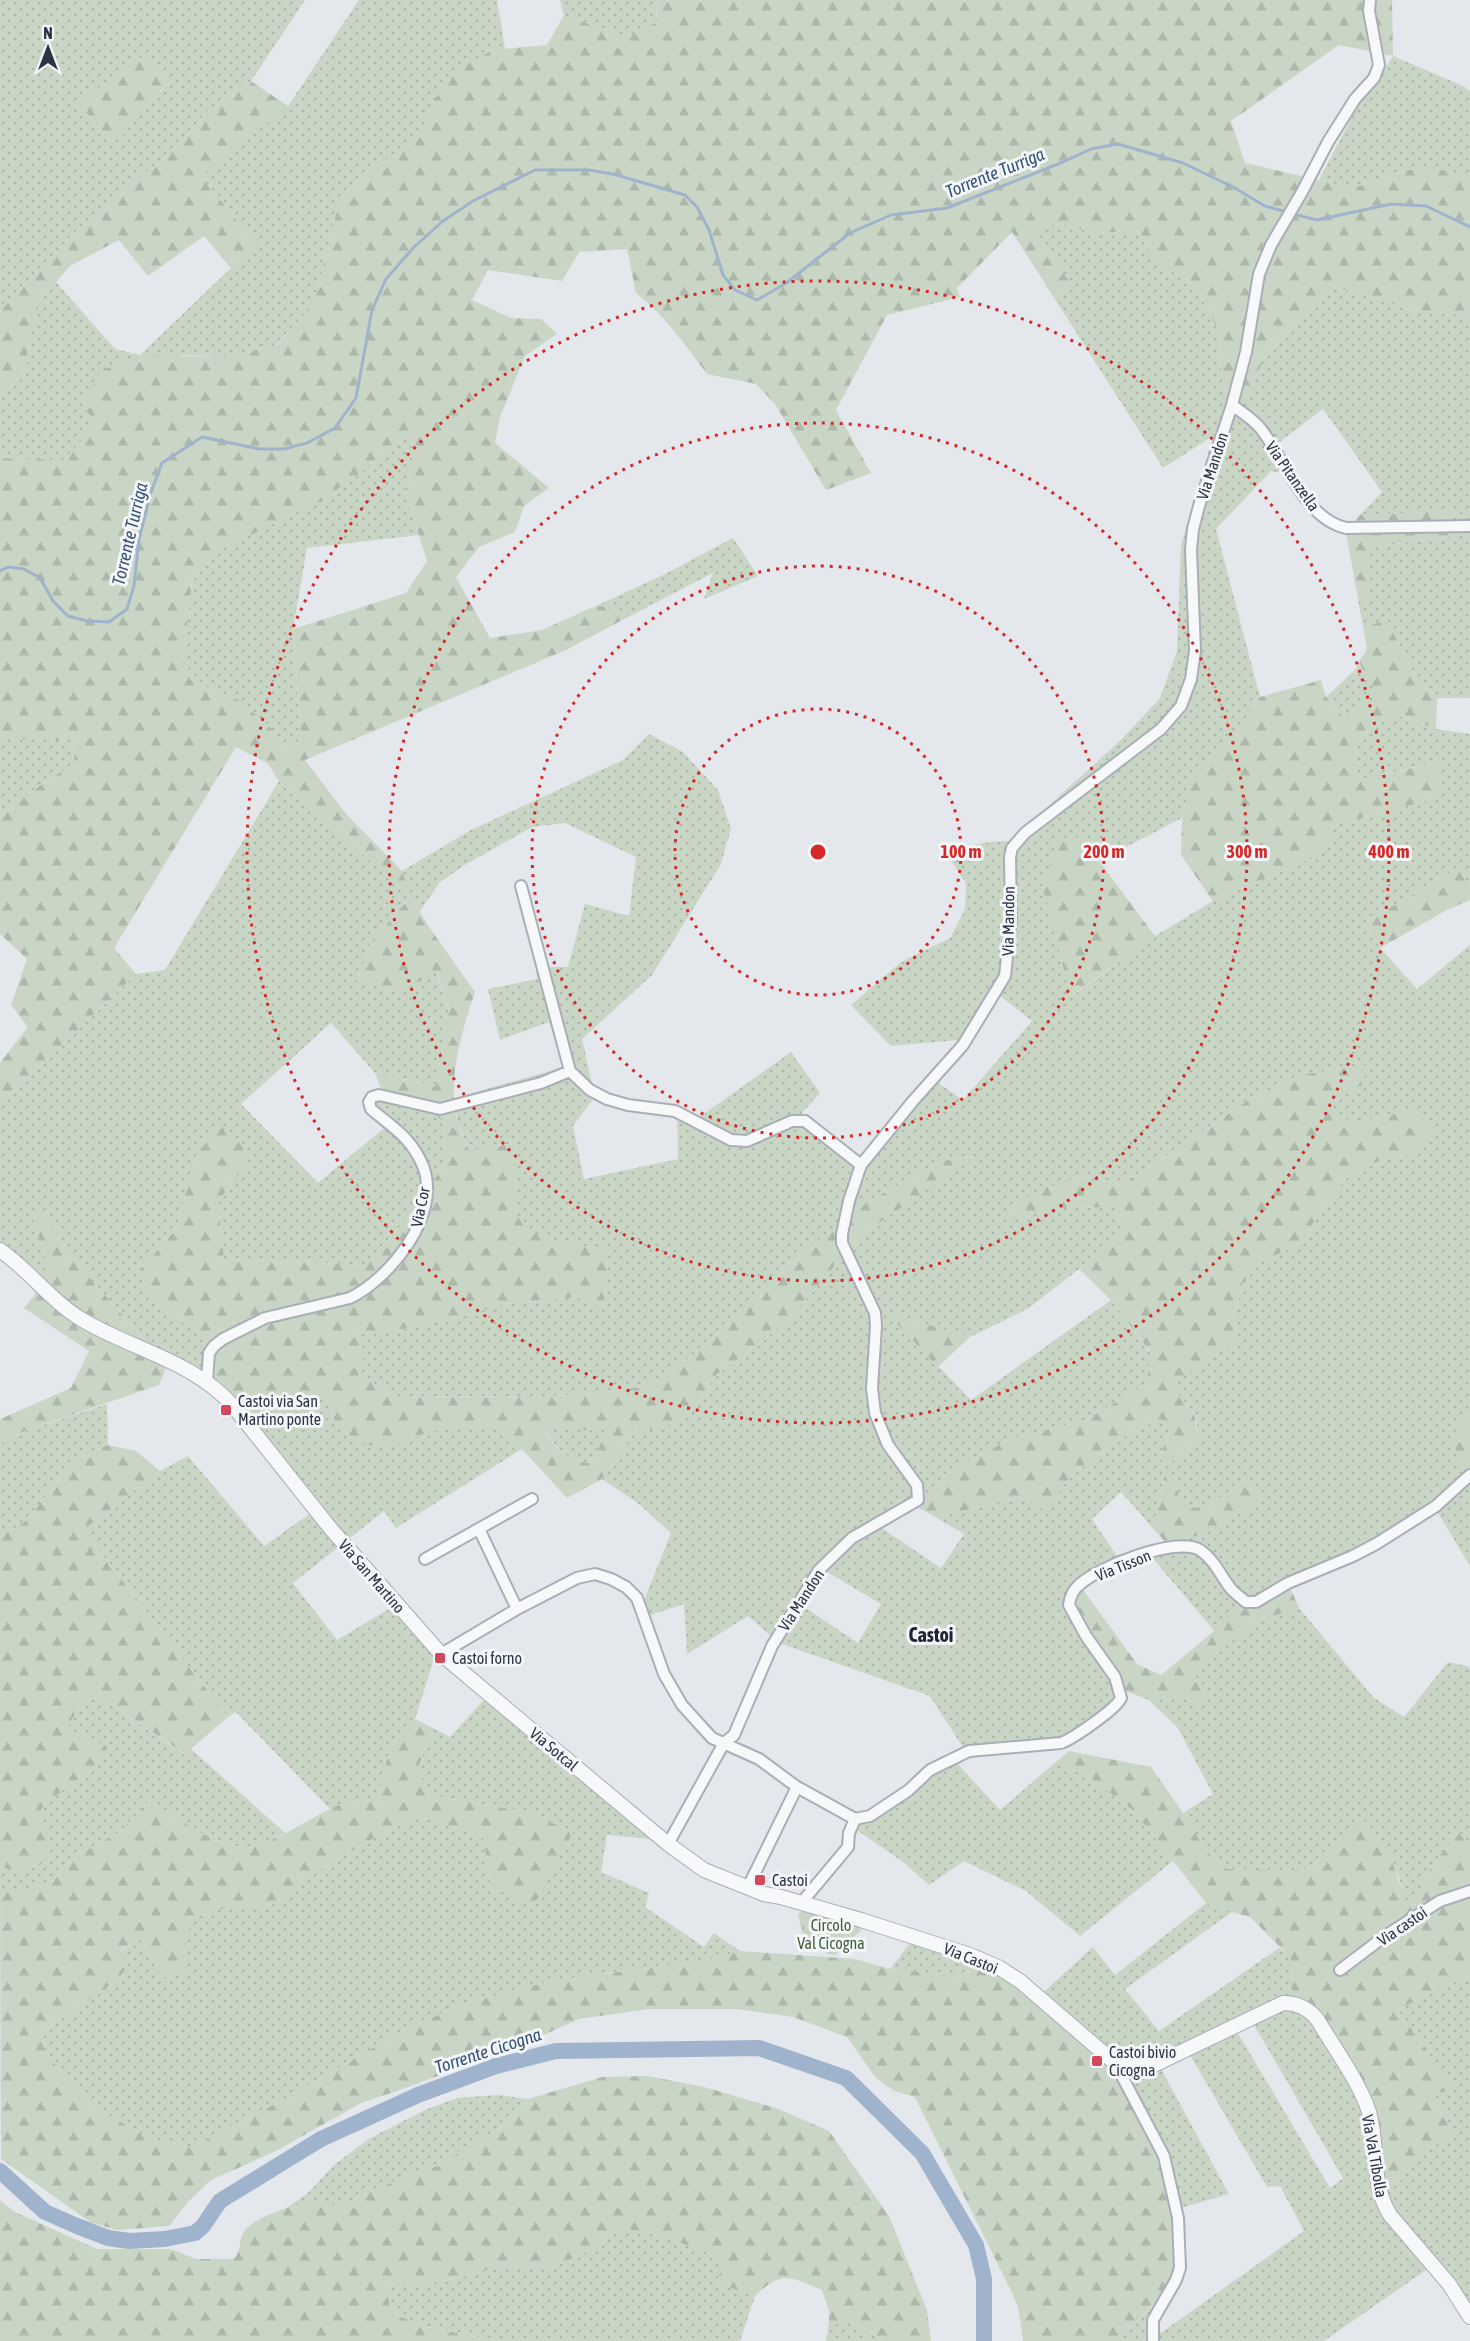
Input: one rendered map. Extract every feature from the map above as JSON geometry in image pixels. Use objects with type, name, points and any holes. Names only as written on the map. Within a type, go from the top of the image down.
[{"type":"street","name":"Via Mandon","points":[[724,1743],[734,1735],[772,1646],[819,1570],[852,1538],[914,1504],[919,1495],[914,1479],[888,1445],[875,1413],[872,1388],[875,1313],[842,1243],[849,1201],[861,1165],[913,1101],[963,1045],[1005,976],[1011,920],[1009,866],[1012,848],[1025,833],[1161,729],[1176,712],[1187,694],[1195,651],[1191,550],[1193,530],[1246,352],[1258,274],[1328,142],[1355,99],[1374,78],[1379,65],[1369,11],[1370,0]]},
{"type":"street","name":"Via Pitanzella","points":[[1232,405],[1259,427],[1311,506],[1326,521],[1335,526],[1346,528],[1470,526]]},
{"type":"street","points":[[521,886],[570,1071],[590,1090],[607,1099],[628,1105],[675,1111],[731,1140],[747,1141],[792,1121],[805,1121],[861,1165]]},
{"type":"street","name":"Via Cor","points":[[207,1382],[209,1353],[223,1339],[265,1318],[350,1298],[361,1293],[401,1257],[408,1246],[424,1206],[426,1179],[414,1149],[390,1123],[370,1109],[369,1102],[372,1097],[379,1095],[440,1109],[541,1083],[570,1071]]},
{"type":"street","name":"Via San Martino","points":[[0,1250],[14,1260],[49,1295],[78,1317],[207,1382],[225,1397],[331,1529],[441,1654]]},
{"type":"street","name":"Via Tisson","points":[[855,1819],[870,1816],[909,1790],[930,1770],[959,1755],[980,1749],[1061,1743],[1075,1738],[1096,1719],[1117,1705],[1121,1698],[1115,1677],[1086,1636],[1068,1605],[1071,1593],[1079,1584],[1106,1569],[1142,1554],[1187,1546],[1199,1550],[1210,1560],[1232,1590],[1246,1602],[1256,1602],[1288,1583],[1353,1556],[1419,1519],[1470,1475]]},
{"type":"street","points":[[425,1559],[532,1499]]},
{"type":"street","points":[[479,1529],[517,1609]]},
{"type":"street","points":[[441,1654],[517,1609],[582,1576],[603,1576],[626,1587],[641,1604],[660,1665],[682,1705],[712,1738],[759,1759],[797,1787],[855,1819],[849,1833],[848,1847],[802,1902]]},
{"type":"street","name":"Via Sotcal","points":[[441,1654],[668,1844]]},
{"type":"street","points":[[668,1844],[724,1743]]},
{"type":"street","points":[[748,1887],[797,1787]]},
{"type":"street","name":"Via Castoi","points":[[668,1844],[704,1870],[764,1894],[802,1902],[871,1923],[970,1955],[998,1967],[1020,1981],[1115,2063]]},
{"type":"street","name":"Via castoi","points":[[1340,1970],[1385,1936],[1440,1901],[1470,1891]]},
{"type":"street","name":"Via Val Tibolla","points":[[1115,2063],[1138,2067],[1156,2064],[1283,2003],[1300,2006],[1317,2019],[1360,2093],[1368,2112],[1376,2178],[1384,2205],[1397,2224],[1449,2284],[1470,2317]]},
{"type":"street","points":[[1115,2063],[1164,2156],[1178,2218],[1180,2268],[1176,2280],[1153,2320],[1153,2341]]},
{"type":"green space","points":[[0,0],[305,0],[251,81],[206,112],[177,148],[140,177],[105,210],[74,233],[0,311]],"holes":[[[147,53],[169,83],[148,104]]]},
{"type":"green space","points":[[359,0],[497,0],[505,49],[493,50],[435,100],[420,137],[355,181],[338,206],[314,304],[276,345],[226,357],[181,355],[96,425],[63,461],[0,458],[0,394],[9,389],[26,367],[30,334],[40,301],[56,282],[115,349],[140,355],[256,244],[201,176],[278,99],[288,106]]},
{"type":"green space","points":[[560,0],[656,0],[657,22],[626,37],[564,15]]},
{"type":"green space","points":[[656,0],[1392,0],[1393,56],[1339,45],[1231,121],[1245,163],[1353,188],[1409,170],[1442,170],[1470,178],[1470,318],[1463,315],[1412,310],[1330,285],[1263,360],[1248,396],[1223,391],[1218,330],[1195,285],[1160,264],[1136,231],[1095,233],[1061,224],[1033,227],[1070,283],[1058,304],[1012,232],[957,288],[960,297],[887,315],[836,410],[871,473],[826,490],[775,404],[756,384],[707,374],[683,341],[636,293],[627,249],[579,252],[562,281],[488,270],[472,300],[511,318],[541,319],[557,334],[525,356],[500,417],[495,443],[549,488],[524,506],[515,532],[479,547],[456,577],[490,638],[542,630],[598,605],[630,616],[566,650],[305,760],[347,815],[402,871],[411,897],[279,781],[268,764],[236,747],[114,948],[136,974],[0,1104],[0,1063],[28,1027],[11,1005],[27,959],[0,934],[0,816],[32,791],[75,763],[73,740],[27,740],[0,735],[0,458],[63,460],[96,425],[83,404],[101,371],[140,355],[226,357],[277,345],[314,303],[338,206],[355,181],[420,137],[435,99],[455,71],[493,50],[547,45],[564,15],[626,37],[657,22]],"holes":[[[417,435],[406,493],[427,561],[406,593],[293,629],[301,739],[284,751],[274,731],[239,700],[204,686],[183,663],[192,581],[221,549],[319,502],[360,473],[397,441]]]},
{"type":"green space","points":[[147,53],[169,82],[119,140],[105,134],[78,103]]},
{"type":"green space","points":[[1393,56],[1470,91],[1470,178],[1442,170],[1409,170],[1353,188],[1319,180],[1353,115]]},
{"type":"green space","points":[[251,81],[288,106],[201,176],[256,244],[231,268],[204,236],[148,276],[119,240],[70,266],[40,301],[30,334],[26,367],[9,389],[0,394],[0,311],[74,233],[105,210],[140,177],[177,148],[206,112]]},
{"type":"green space","points":[[1061,224],[1095,233],[1136,231],[1160,264],[1195,285],[1218,330],[1223,391],[1248,396],[1263,360],[1330,285],[1412,310],[1463,315],[1470,318],[1470,698],[1437,698],[1415,677],[1387,620],[1363,627],[1358,599],[1370,596],[1370,547],[1450,537],[1451,511],[1360,515],[1382,492],[1323,409],[1269,450],[1283,473],[1271,471],[1216,529],[1260,697],[1239,730],[1192,775],[1182,818],[1099,861],[1087,837],[1056,936],[1072,996],[1155,936],[1213,901],[1321,854],[1335,825],[1436,798],[1438,762],[1363,779],[1353,766],[1358,738],[1394,714],[1436,729],[1470,734],[1470,888],[1459,867],[1364,923],[1380,948],[1417,989],[1470,945],[1470,1411],[1450,1439],[1470,1481],[1470,1566],[1437,1511],[1290,1587],[1242,1608],[1215,1632],[1151,1556],[1167,1544],[1203,1534],[1262,1500],[1248,1481],[1205,1507],[1181,1508],[1176,1484],[1165,1474],[1153,1528],[1121,1492],[1092,1519],[1123,1565],[1081,1587],[1075,1610],[1080,1613],[1126,1691],[1100,1720],[1061,1747],[964,1749],[930,1696],[779,1643],[748,1616],[687,1654],[684,1604],[647,1616],[643,1603],[671,1533],[639,1504],[602,1479],[634,1432],[665,1427],[691,1412],[717,1374],[754,1348],[790,1318],[861,1235],[973,1157],[940,1161],[863,1205],[789,1264],[757,1301],[685,1361],[644,1387],[536,1397],[396,1396],[359,1375],[363,1353],[359,1334],[436,1325],[504,1304],[576,1297],[603,1307],[609,1250],[557,1242],[525,1229],[513,1206],[517,1143],[469,1151],[457,1120],[455,1098],[564,1067],[549,1022],[500,1040],[488,989],[537,979],[536,967],[568,967],[585,904],[629,916],[636,857],[565,823],[532,827],[440,882],[420,911],[411,897],[370,943],[357,981],[398,992],[436,971],[449,1009],[436,1086],[375,1073],[331,1023],[241,1104],[318,1183],[390,1123],[373,1112],[372,1097],[435,1112],[444,1124],[447,1161],[411,1214],[366,1265],[224,1259],[218,1202],[252,1155],[197,1153],[176,1229],[138,1272],[158,1308],[215,1341],[216,1385],[167,1366],[69,1254],[44,1208],[33,1219],[46,1260],[36,1293],[11,1263],[0,1256],[0,1104],[136,974],[165,970],[279,781],[410,896],[402,871],[471,830],[623,760],[649,734],[683,752],[718,790],[731,829],[721,864],[652,975],[582,1039],[595,1097],[573,1126],[584,1179],[678,1159],[677,1108],[698,1118],[791,1052],[820,1093],[801,1114],[866,1168],[937,1082],[963,1100],[1032,1021],[991,989],[959,1040],[891,1046],[851,1005],[901,962],[950,938],[965,909],[966,883],[946,853],[977,844],[1010,841],[1122,739],[1160,698],[1177,651],[1181,546],[1213,436],[1163,468],[1058,304],[1070,283],[1033,227]],"holes":[[[1301,1075],[1364,1084],[1332,1102],[1336,1118],[1357,1122],[1414,1110],[1417,1153],[1373,1163],[1348,1176],[1318,1213],[1305,1241],[1259,1263],[1242,1285],[1234,1318],[1235,1342],[1170,1384],[1196,1416],[1198,1440],[1181,1457],[1163,1465],[1160,1455],[1170,1433],[1160,1419],[1115,1441],[1071,1476],[1044,1509],[1021,1498],[935,1517],[964,1534],[941,1568],[877,1525],[917,1507],[921,1509],[945,1474],[1010,1439],[1086,1420],[1146,1384],[1151,1354],[1111,1300],[971,1400],[887,1313],[970,1337],[1029,1308],[1079,1269],[1122,1231],[1115,1207],[1059,1208],[1007,1219],[1013,1206],[1079,1176],[1123,1185],[1247,1101]],[[817,1566],[881,1604],[858,1643],[794,1600]]]},
{"type":"green space","points":[[418,435],[406,493],[419,535],[307,548],[293,629],[301,739],[284,752],[274,731],[239,701],[204,686],[183,663],[192,581],[221,549],[360,473],[397,441]]},
{"type":"green space","points":[[1451,511],[1450,537],[1370,547],[1370,596],[1358,599],[1346,532],[1360,515]]},
{"type":"green space","points":[[733,538],[758,576],[704,599],[713,573],[630,616],[598,605],[663,575]]},
{"type":"green space","points":[[1387,620],[1415,677],[1437,698],[1436,729],[1394,714],[1358,738],[1353,766],[1363,779],[1439,762],[1437,798],[1335,825],[1321,854],[1213,901],[1181,855],[1182,818],[1192,775],[1239,730],[1260,697],[1321,680],[1326,697],[1344,717],[1378,696],[1359,662],[1367,649],[1363,627]]},
{"type":"green space","points":[[1359,662],[1379,696],[1344,717],[1326,697],[1355,670]]},
{"type":"green space","points":[[0,735],[27,740],[73,740],[75,764],[32,791],[0,816]]},
{"type":"green space","points":[[1087,837],[1099,861],[1155,936],[1071,996],[1043,889],[1058,838]]},
{"type":"green space","points":[[1459,867],[1470,888],[1470,900],[1447,910],[1380,948],[1364,923]]},
{"type":"green space","points":[[411,897],[429,927],[475,992],[457,1055],[454,1088],[457,1120],[469,1151],[517,1143],[513,1206],[525,1229],[557,1242],[609,1250],[603,1308],[576,1297],[504,1304],[436,1325],[359,1334],[364,1353],[359,1375],[396,1396],[536,1397],[644,1387],[685,1361],[757,1301],[789,1264],[863,1205],[940,1161],[975,1157],[861,1235],[790,1318],[754,1348],[717,1374],[691,1412],[665,1427],[634,1432],[602,1479],[567,1498],[522,1449],[494,1427],[456,1427],[427,1432],[407,1442],[377,1447],[348,1439],[334,1420],[325,1395],[259,1434],[216,1385],[215,1341],[158,1308],[138,1272],[176,1229],[197,1153],[222,1125],[252,1155],[218,1202],[224,1259],[366,1265],[411,1214],[447,1161],[444,1124],[435,1113],[384,1096],[375,1073],[436,1086],[449,1009],[437,972],[398,992],[357,981],[370,943]],"holes":[[[542,1425],[564,1430],[605,1430],[598,1451],[588,1463],[572,1458],[560,1450],[554,1445]]]},
{"type":"green space","points":[[1366,1065],[1364,1084],[1332,1102],[1336,1117],[1357,1122],[1414,1110],[1434,1131],[1417,1153],[1373,1163],[1348,1176],[1318,1213],[1305,1241],[1259,1263],[1242,1285],[1234,1318],[1235,1342],[1171,1384],[1195,1416],[1198,1440],[1181,1457],[1163,1465],[1160,1455],[1170,1433],[1160,1419],[1115,1441],[1071,1476],[1044,1510],[1021,1498],[935,1517],[921,1509],[945,1474],[1010,1439],[1086,1420],[1146,1384],[1151,1353],[1111,1300],[1079,1269],[1122,1231],[1115,1207],[1059,1208],[1006,1220],[1013,1206],[1045,1188],[1079,1176],[1123,1185],[1247,1101],[1301,1075]]},
{"type":"green space","points":[[44,1208],[69,1254],[167,1366],[159,1385],[22,1432],[0,1444],[0,1419],[71,1388],[89,1351],[24,1308],[36,1293],[46,1260],[33,1219]]},
{"type":"green space","points":[[886,1312],[970,1337],[938,1367]]},
{"type":"green space","points":[[325,1395],[334,1420],[407,1442],[427,1432],[456,1427],[494,1427],[522,1449],[396,1528],[384,1511],[293,1583],[337,1640],[394,1606],[435,1656],[415,1719],[396,1739],[386,1763],[377,1802],[353,1801],[331,1810],[236,1712],[228,1717],[83,1530],[160,1471],[188,1456],[264,1546],[318,1508],[259,1434]]},
{"type":"green space","points":[[107,1404],[108,1445],[75,1460],[26,1521],[0,1537],[0,1444],[22,1432]]},
{"type":"green space","points":[[1470,1411],[1470,1481],[1450,1439]]},
{"type":"green space","points":[[541,1424],[564,1430],[605,1430],[598,1451],[588,1463],[572,1458],[560,1450]]},
{"type":"green space","points":[[108,1445],[136,1451],[160,1471],[83,1530],[228,1717],[185,1754],[108,1702],[84,1696],[66,1731],[107,1746],[96,1767],[68,1786],[41,1809],[51,1860],[22,1872],[0,1867],[0,1537],[26,1521],[75,1460]]},
{"type":"green space","points":[[1165,1474],[1176,1484],[1181,1508],[1205,1507],[1248,1481],[1262,1500],[1203,1534],[1167,1544],[1153,1528]]},
{"type":"green space","points":[[1081,1587],[1137,1664],[1161,1675],[1242,1608],[1290,1587],[1299,1608],[1256,1621],[1194,1674],[1208,1698],[1196,1702],[1169,1695],[1149,1700],[1126,1691],[1080,1613],[1075,1610]]},
{"type":"green space","points":[[1299,1608],[1373,1697],[1404,1717],[1448,1662],[1470,1667],[1470,1843],[1458,1833],[1430,1868],[1416,1899],[1405,1901],[1399,1877],[1365,1822],[1330,1853],[1306,1869],[1285,1871],[1227,1869],[1207,1852],[1183,1813],[1213,1794],[1178,1728],[1149,1700],[1169,1695],[1196,1702],[1208,1697],[1193,1674],[1256,1621]]},
{"type":"green space","points":[[493,1690],[660,1840],[607,1835],[601,1872],[649,1893],[645,1907],[704,1947],[714,1933],[740,1951],[705,1961],[554,1980],[461,2005],[405,2029],[294,2094],[192,2147],[148,2138],[96,2107],[72,2088],[44,2049],[43,2031],[118,1980],[121,1951],[140,1938],[162,1977],[185,1974],[185,1947],[191,1918],[222,1909],[275,1904],[304,1879],[379,1835],[418,1816],[483,1835],[491,1889],[565,1843],[573,1832],[528,1812],[429,1795],[418,1767],[433,1728],[450,1737]]},
{"type":"green space","points":[[84,1696],[108,1702],[184,1754],[191,1749],[285,1833],[259,1846],[230,1845],[201,1834],[150,1800],[120,1832],[76,1856],[54,1880],[14,1894],[0,1889],[0,1867],[22,1872],[51,1860],[40,1809],[96,1767],[106,1746],[66,1731]]},
{"type":"green space","points":[[415,1719],[433,1728],[418,1767],[429,1795],[528,1812],[573,1832],[533,1907],[491,1889],[483,1835],[418,1816],[379,1835],[304,1879],[275,1904],[222,1909],[191,1918],[185,1947],[185,1974],[162,1977],[140,1938],[121,1950],[126,1967],[118,1980],[43,2031],[44,2049],[72,2088],[96,2107],[148,2138],[192,2147],[294,2094],[405,2029],[461,2005],[554,1980],[705,1961],[740,1951],[855,1959],[890,1969],[961,1977],[985,1965],[1019,1985],[1100,2046],[1156,2156],[1174,2210],[1176,2263],[1162,2297],[1115,2341],[1023,2341],[1018,2305],[915,2097],[894,2091],[875,2077],[847,2037],[793,2017],[737,2009],[649,2009],[579,2019],[519,2046],[361,2103],[276,2151],[211,2180],[188,2202],[169,2226],[117,2230],[90,2222],[1,2159],[0,1889],[14,1894],[54,1880],[75,1856],[120,1832],[150,1800],[206,1836],[226,1844],[242,1847],[258,1845],[274,1839],[339,1805],[357,1801],[377,1802],[386,1763],[396,1739]]},
{"type":"green space","points":[[1069,1751],[1151,1767],[1207,1852],[1227,1869],[1285,1871],[1306,1869],[1330,1853],[1365,1821],[1387,1848],[1406,1901],[1416,1898],[1430,1868],[1458,1833],[1470,1843],[1470,1976],[1433,1991],[1398,2010],[1453,2087],[1435,2095],[1452,2134],[1418,2157],[1396,2186],[1373,2179],[1364,2110],[1317,2026],[1292,2006],[1291,1958],[1250,1917],[1206,1903],[1134,1811],[1093,1780],[1057,1761]]},
{"type":"green space","points":[[954,1760],[1000,1810],[1057,1761],[1093,1780],[1134,1811],[1173,1861],[1080,1936],[1026,1891],[964,1861],[929,1885],[903,1862],[857,1830],[863,1816],[870,1816]]},
{"type":"green space","points":[[1206,1903],[1232,1912],[1125,1989],[1159,2031],[1279,1948],[1292,1958],[1291,1978],[1364,2110],[1396,2186],[1418,2157],[1452,2134],[1398,2010],[1433,1991],[1470,1976],[1470,2314],[1429,2268],[1324,2341],[1115,2341],[1152,2307],[1161,2333],[1304,2231],[1280,2186],[1267,2187],[1190,2055],[1161,2069],[1229,2194],[1174,2210],[1156,2156],[1118,2079],[1035,2000],[1093,1947],[1115,1975]],"holes":[[[1253,2023],[1343,2178],[1330,2188],[1236,2030]]]},
{"type":"green space","name":"Circolo Val Cicogna","points":[[804,1908],[863,1928],[835,1955],[828,1954],[802,1932],[798,1915]]},
{"type":"green space","points":[[912,1941],[985,1965],[961,1977],[890,1969]]},
{"type":"green space","points":[[648,2076],[704,2087],[776,2108],[829,2131],[889,2216],[927,2310],[931,2341],[884,2341],[852,2322],[829,2322],[829,2311],[822,2290],[794,2279],[787,2278],[772,2282],[755,2296],[725,2286],[717,2279],[723,2268],[721,2258],[660,2235],[628,2229],[617,2232],[599,2246],[558,2265],[491,2269],[425,2284],[393,2283],[390,2287],[389,2305],[398,2316],[427,2327],[499,2341],[0,2341],[0,2200],[15,2212],[97,2249],[171,2249],[196,2259],[234,2259],[245,2230],[260,2219],[282,2209],[305,2203],[324,2202],[337,2207],[408,2175],[444,2164],[463,2148],[497,2131],[528,2099],[602,2077]]},
{"type":"green space","points":[[498,2095],[528,2099],[497,2131],[463,2148],[444,2164],[408,2175],[337,2207],[312,2203],[287,2208],[308,2193],[334,2165],[370,2138],[425,2110],[457,2098]]},
{"type":"green space","points":[[628,2229],[660,2235],[721,2258],[725,2286],[755,2296],[740,2341],[499,2341],[427,2327],[398,2316],[389,2305],[390,2287],[393,2283],[425,2284],[491,2269],[558,2265],[599,2246],[617,2232]]},
{"type":"green space","points":[[829,2322],[852,2322],[884,2341],[826,2341]]},
{"type":"waterway","name":"Torrente Turriga","points":[[0,571],[8,567],[24,569],[40,578],[53,601],[68,616],[87,621],[109,622],[127,609],[134,586],[139,539],[151,492],[162,463],[202,437],[260,449],[284,449],[307,443],[335,428],[356,398],[372,310],[386,279],[414,247],[443,221],[473,201],[535,170],[589,170],[613,174],[685,195],[697,207],[709,230],[723,275],[735,290],[757,300],[785,284],[850,233],[891,215],[947,208],[1091,149],[1118,144],[1183,163],[1233,187],[1265,206],[1287,212]]},
{"type":"waterway","name":"Torrente Turriga","points":[[1293,214],[1317,220],[1391,204],[1426,206],[1470,227]]},
{"type":"waterway","name":"Torrente Cicogna","points":[[0,2171],[45,2212],[77,2226],[108,2238],[129,2241],[165,2239],[195,2233],[203,2226],[220,2201],[321,2139],[418,2095],[496,2066],[556,2051],[759,2048],[846,2078],[922,2153],[976,2245],[984,2279],[984,2341]]},
{"type":"place","name":"Castoi via San Martino ponte","points":[[226,1410]]},
{"type":"place","name":"Castoi forno","points":[[440,1658]]},
{"type":"place","name":"Castoi","points":[[760,1880]]},
{"type":"place","name":"Castoi bivio Cicogna","points":[[1097,2061]]},
{"type":"district","name":"Castoi","points":[[931,1635]]}]
